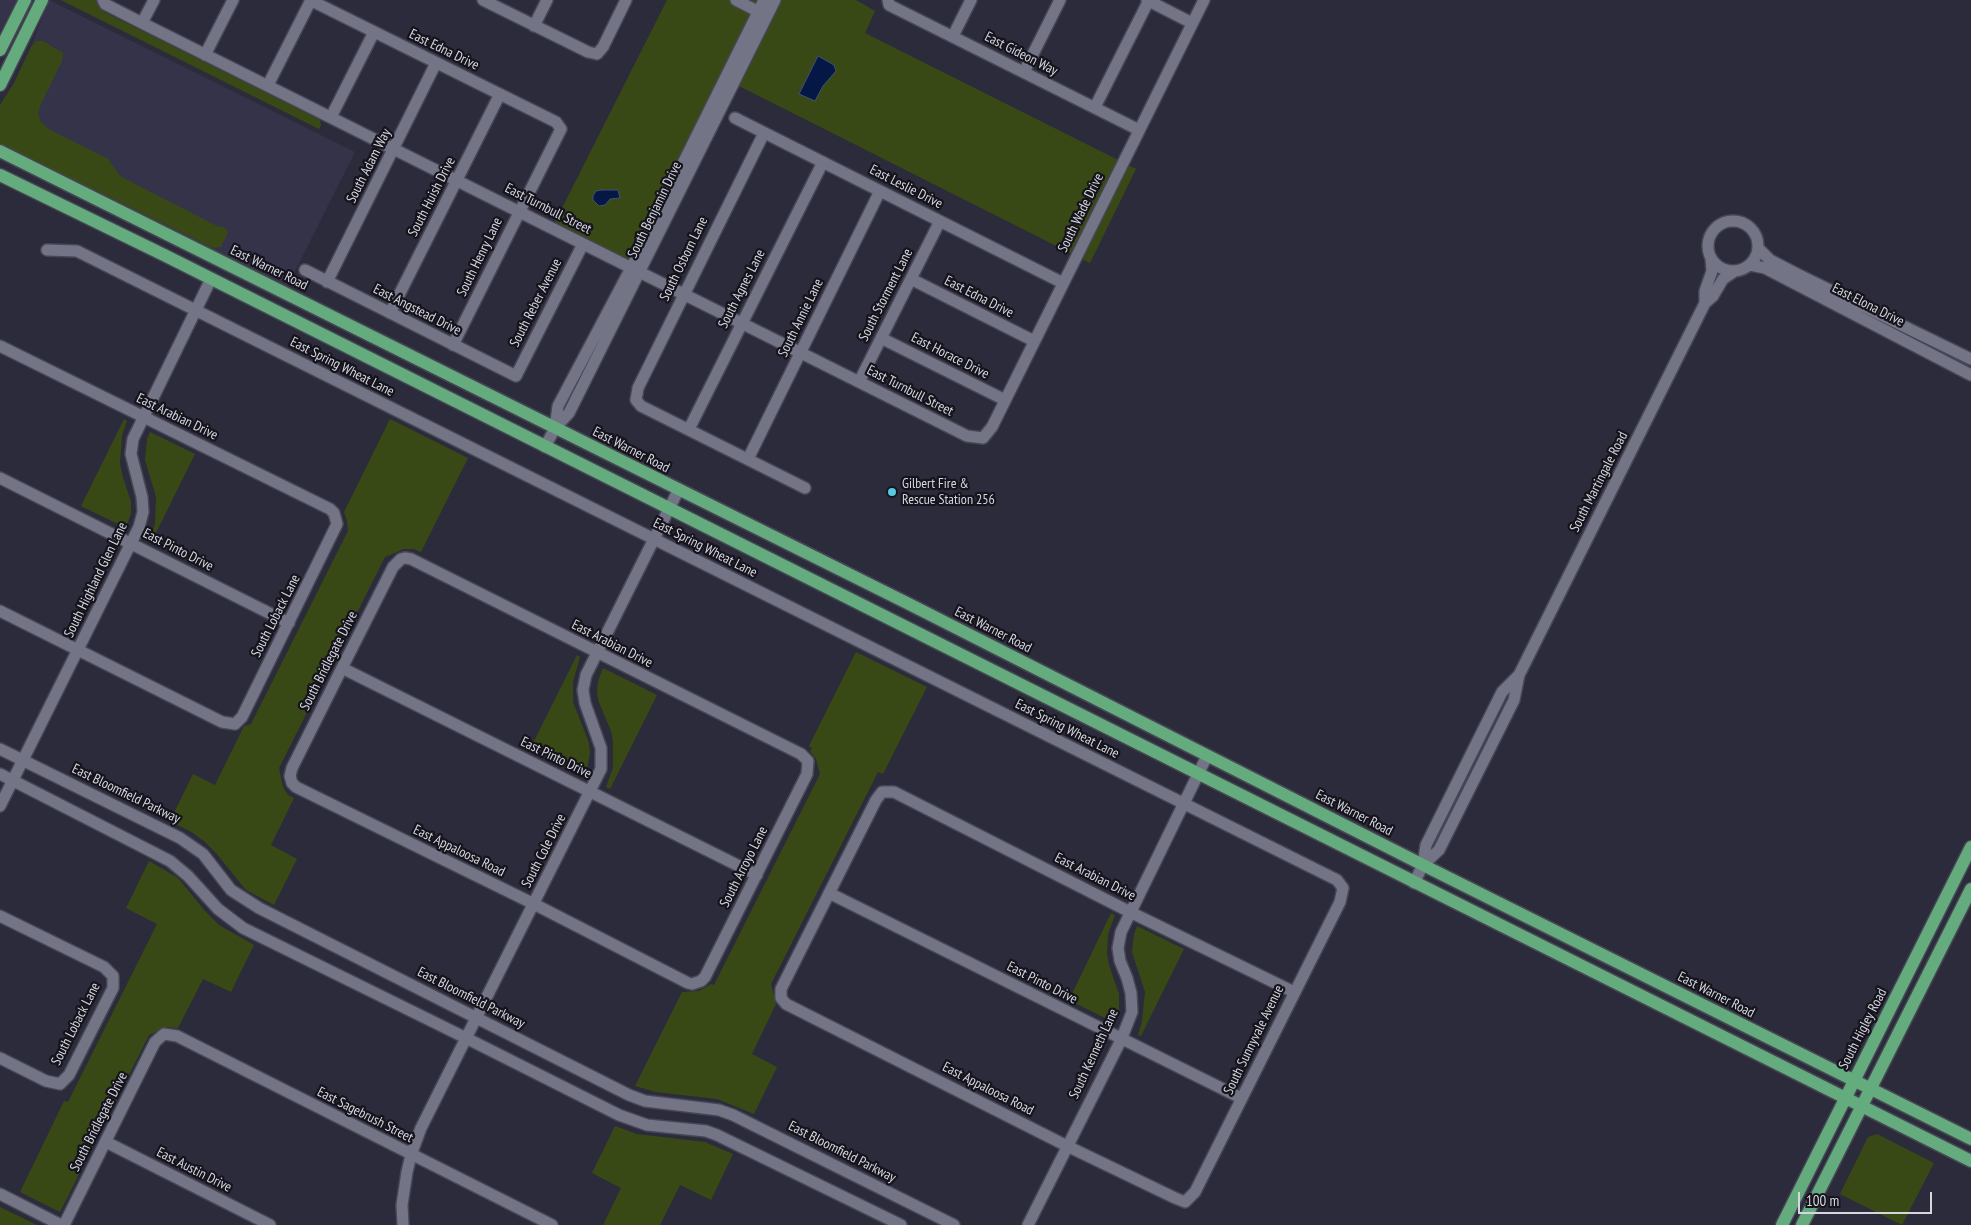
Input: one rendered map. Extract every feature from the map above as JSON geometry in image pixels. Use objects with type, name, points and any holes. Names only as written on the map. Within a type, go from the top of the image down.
[{"type":"main road","points":[[0,50],[25,0]]},
{"type":"main road","points":[[0,85],[42,0]]},
{"type":"main road","name":"East Warner Road","points":[[0,152],[678,491],[911,605],[1422,865],[1971,1139]]},
{"type":"main road","points":[[0,175],[1971,1161]]},
{"type":"main road","points":[[901,626],[911,605]]},
{"type":"main road","name":"South Higley Road","points":[[1782,1225],[1971,847]]},
{"type":"main road","points":[[1802,1225],[1971,889]]},
{"type":"main road","points":[[1612,981],[1621,963]]},
{"type":"street","name":"East Turnbull Street","points":[[103,0],[105,4],[205,55],[967,436],[983,438]]},
{"type":"street","points":[[142,23],[154,0]]},
{"type":"street","points":[[205,55],[233,0]]},
{"type":"street","points":[[268,85],[311,0]]},
{"type":"street","name":"East Edna Drive","points":[[311,0],[556,122],[561,129]]},
{"type":"street","points":[[483,0],[588,52],[596,54],[603,47],[626,0]]},
{"type":"street","points":[[534,26],[547,0]]},
{"type":"street","points":[[736,0],[762,13]]},
{"type":"street","name":"South Benjamin Drive","points":[[545,447],[555,428],[569,413],[636,270],[762,13],[764,0]]},
{"type":"street","name":"South Benjamin Drive","points":[[762,13],[775,0]]},
{"type":"street","points":[[953,36],[971,0]]},
{"type":"street","points":[[1024,72],[1060,0]]},
{"type":"street","points":[[1095,108],[1148,0],[1192,23]]},
{"type":"street","name":"South Wade Drive","points":[[983,438],[992,426],[1204,0]]},
{"type":"street","name":"East Gideon Way","points":[[888,2],[1139,130]]},
{"type":"street","points":[[331,117],[374,32]]},
{"type":"street","name":"South Adam Way","points":[[327,282],[436,63]]},
{"type":"street","name":"South Huish Drive","points":[[390,313],[500,94]]},
{"type":"street","name":"East Leslie Drive","points":[[735,118],[1063,282]]},
{"type":"street","name":"South Henry Lane","points":[[453,345],[561,129]]},
{"type":"street","name":"South Osborn Lane","points":[[689,429],[641,406],[636,400],[638,388],[764,133]]},
{"type":"street","name":"South Agnes Lane","points":[[689,429],[823,162]]},
{"type":"street","name":"South Annie Lane","points":[[748,459],[880,191]]},
{"type":"street","name":"South Storment Lane","points":[[859,382],[940,221]]},
{"type":"street","points":[[1732,221],[1740,222],[1753,232],[1758,248],[1750,265],[1734,271],[1721,268],[1711,258],[1708,242],[1716,227],[1732,221]]},
{"type":"street","name":"South Reber Avenue","points":[[516,376],[583,244]]},
{"type":"street","name":"East Elona Drive","points":[[1758,248],[1770,260],[1796,274],[1971,359]]},
{"type":"street","name":"East Spring Wheat Lane","points":[[47,250],[77,252],[195,310],[1337,880],[1342,888]]},
{"type":"street","name":"South Martingale Road","points":[[1705,303],[1705,291],[1712,271],[1711,258]]},
{"type":"street","name":"East Elona Drive","points":[[1750,265],[1765,268],[1971,375]]},
{"type":"street","name":"East Angstead Drive","points":[[305,270],[516,376]]},
{"type":"street","name":"South Martingale Road","points":[[1414,883],[1422,865],[1439,850],[1514,700],[1519,675],[1705,303],[1713,296],[1723,280],[1734,271]]},
{"type":"street","name":"South Highland Glen Lane","points":[[0,806],[132,544],[143,512],[142,497],[131,454],[133,439],[211,279]]},
{"type":"street","name":"East Edna Drive","points":[[910,279],[1034,341]]},
{"type":"street","name":"East Horace Drive","points":[[881,338],[1005,400]]},
{"type":"street","name":"East Arabian Drive","points":[[0,346],[330,509],[337,518]]},
{"type":"street","points":[[689,429],[805,488]]},
{"type":"street","name":"East Pinto Drive","points":[[0,478],[289,623]]},
{"type":"street","name":"South Cole Drive","points":[[403,1225],[402,1205],[411,1155],[421,1128],[591,792],[601,768],[601,748],[584,703],[583,690],[586,675],[678,491]]},
{"type":"street","name":"South Loback Lane","points":[[78,650],[222,722],[235,724],[242,717],[336,529],[337,518]]},
{"type":"street","name":"East Arabian Drive","points":[[400,560],[411,559],[801,754],[808,761]]},
{"type":"street","name":"South Bridlegate Drive","points":[[290,780],[292,768],[342,668],[393,567],[400,560]]},
{"type":"street","points":[[0,611],[78,650]]},
{"type":"street","name":"East Pinto Drive","points":[[342,668],[757,875]]},
{"type":"street","name":"East Bloomfield Parkway","points":[[0,749],[180,838],[203,854],[231,890],[244,899],[477,1018],[645,1101],[720,1110],[744,1119],[954,1225]]},
{"type":"street","name":"South Kenneth Lane","points":[[1028,1225],[1121,1040],[1132,1012],[1131,993],[1120,961],[1118,948],[1121,932],[1207,756]]},
{"type":"street","name":"South Arroyo Lane","points":[[698,983],[705,977],[757,875],[807,774],[808,761]]},
{"type":"street","points":[[0,774],[170,861],[188,876],[218,909],[243,928],[619,1115],[647,1125],[698,1130],[717,1135],[901,1225]]},
{"type":"street","name":"East Appaloosa Road","points":[[290,780],[296,787],[534,904],[688,983],[698,983]]},
{"type":"street","name":"East Arabian Drive","points":[[829,893],[876,800],[882,792],[894,792],[1130,912],[1294,992]]},
{"type":"street","name":"South Sunnyvale Avenue","points":[[1186,1202],[1195,1192],[1340,902],[1342,888]]},
{"type":"street","name":"East Pinto Drive","points":[[829,893],[1121,1040],[1241,1098]]},
{"type":"street","name":"East Appaloosa Road","points":[[829,893],[781,989],[781,998],[786,1004],[1067,1146],[1186,1202]]},
{"type":"street","name":"South Loback Lane","points":[[0,916],[104,967],[113,976],[113,988],[69,1075],[60,1084],[46,1081],[0,1058]]},
{"type":"street","name":"South Bridlegate Drive","points":[[62,1225],[106,1142],[155,1042],[164,1034]]},
{"type":"street","name":"East Sagebrush Street","points":[[164,1034],[177,1036],[552,1225]]},
{"type":"street","name":"East Austin Drive","points":[[106,1142],[270,1225]]},
{"type":"street","points":[[0,1194],[62,1225]]},
{"type":"shaded area","points":[[0,0],[17,0],[0,32]]},
{"type":"shaded area","points":[[49,0],[355,152],[287,287],[0,143],[0,105],[14,83],[31,47]]},
{"type":"green space","points":[[61,0],[97,0],[104,12],[320,120],[321,125],[319,129]]},
{"type":"green space","points":[[667,0],[856,0],[875,11],[865,33],[1136,169],[1090,263],[739,86],[647,270],[554,224]]},
{"type":"green space","points":[[36,41],[43,41],[63,53],[62,61],[38,113],[41,122],[49,129],[108,159],[120,176],[217,226],[224,227],[228,232],[221,247],[213,248],[0,143],[0,105]]},
{"type":"green space","points":[[124,419],[127,421],[122,435],[120,463],[131,502],[131,513],[126,528],[81,506]]},
{"type":"green space","points":[[390,419],[468,458],[421,552],[414,549],[404,549],[385,557],[279,768],[283,787],[288,795],[294,798],[271,845],[297,859],[274,905],[246,890],[205,842],[193,833],[170,821],[193,774],[215,785],[244,726],[251,724],[348,531],[344,512]]},
{"type":"green space","points":[[150,432],[195,454],[152,541],[149,540],[155,524],[156,497],[145,460],[147,439]]},
{"type":"green space","points":[[856,652],[927,687],[883,774],[878,772],[771,984],[776,1004],[752,1054],[777,1067],[754,1114],[717,1099],[656,1092],[635,1086],[682,992],[699,991],[711,984],[714,985],[820,774],[816,759],[810,751],[812,748],[809,746]]},
{"type":"green space","points":[[577,655],[580,657],[573,682],[573,702],[589,743],[590,753],[584,776],[530,749]]},
{"type":"green space","points":[[603,668],[657,695],[610,789],[606,787],[613,768],[613,742],[611,731],[598,700],[597,690]]},
{"type":"green space","points":[[149,861],[178,878],[219,925],[254,945],[231,992],[203,979],[178,1028],[165,1027],[149,1035],[60,1212],[20,1192],[64,1101],[68,1102],[157,924],[126,908]]},
{"type":"green space","points":[[1111,913],[1115,915],[1108,934],[1107,954],[1119,994],[1119,1010],[1115,1023],[1069,1000]]},
{"type":"green space","points":[[1137,926],[1184,949],[1141,1036],[1138,1035],[1142,1021],[1145,992],[1132,952]]},
{"type":"green space","points":[[615,1126],[637,1134],[705,1142],[733,1154],[711,1200],[680,1185],[660,1225],[603,1225],[621,1188],[592,1173]]},
{"type":"green space","points":[[1877,1134],[1934,1163],[1902,1225],[1840,1194],[1868,1137]]},
{"type":"green space","points":[[0,1207],[37,1225],[0,1225]]},
{"type":"water","points":[[818,56],[834,65],[836,71],[823,86],[815,101],[799,94]]},
{"type":"water","points":[[618,190],[620,198],[610,199],[605,205],[599,206],[593,200],[593,196],[596,191]]},
{"type":"place","name":"Gilbert Fire & Rescue Station 256","points":[[892,492]]}]
